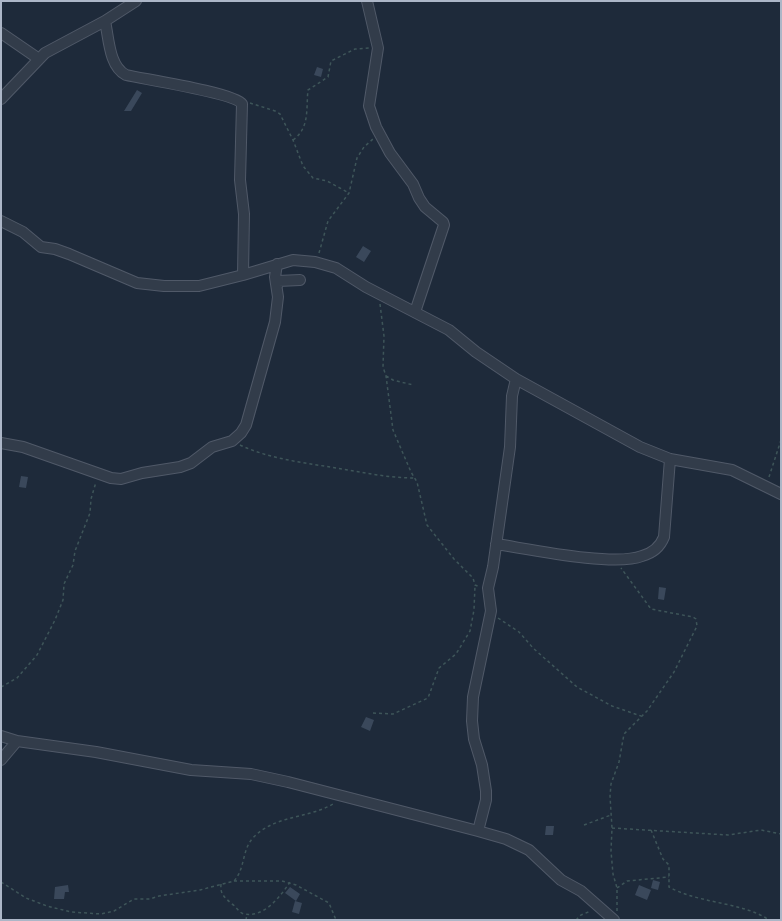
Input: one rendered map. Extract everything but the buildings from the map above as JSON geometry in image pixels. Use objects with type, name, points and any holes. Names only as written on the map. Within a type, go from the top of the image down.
[{"type":"street","points":[[1,99],[39,59],[60,45],[106,22],[136,1]]},
{"type":"street","points":[[367,1],[378,48],[369,106],[380,136],[390,154],[413,184],[422,203],[435,217],[440,219],[444,225],[415,312]]},
{"type":"street","points":[[106,22],[112,56],[119,72],[126,75],[178,84],[240,101],[243,112],[240,180],[244,214],[243,276]]},
{"type":"street","points":[[1,33],[39,59]]},
{"type":"street","points":[[1,221],[23,232],[41,247],[55,249],[137,283],[164,286],[199,286],[243,276],[292,260],[315,262],[336,268],[380,294],[449,330],[476,352],[516,379],[640,447],[670,459],[723,467],[781,494]]},
{"type":"street","points":[[1,443],[23,447],[111,478],[121,479],[142,473],[180,467],[201,457],[212,447],[232,441],[241,433],[246,425],[269,349],[277,310],[277,286],[275,277],[277,264]]},
{"type":"street","points":[[277,286],[278,282],[300,280]]},
{"type":"street","points":[[478,831],[486,800],[486,791],[482,765],[474,739],[472,721],[473,697],[491,611],[488,588],[510,447],[512,396],[516,379]]},
{"type":"street","points":[[496,544],[592,558],[613,559],[641,557],[650,553],[661,545],[665,529],[670,459]]},
{"type":"street","points":[[1,736],[17,741],[96,752],[192,770],[251,774],[288,782],[478,831],[506,840],[529,850],[561,880],[581,891],[599,906],[616,917]]},
{"type":"street","points":[[1,760],[17,741]]},
{"type":"path","points":[[293,140],[300,135],[304,128],[308,114],[308,90],[328,77],[331,61],[355,49],[378,48]]},
{"type":"path","points":[[240,101],[268,108],[280,114],[307,173],[313,178],[327,181],[349,193]]},
{"type":"path","points":[[315,262],[320,251],[328,221],[349,193],[358,158],[367,143],[380,136]]},
{"type":"path","points":[[373,713],[394,714],[428,698],[439,668],[456,654],[470,631],[474,610],[475,585],[473,578],[454,558],[427,525],[414,478],[393,430],[386,376],[383,367],[384,336],[380,294]]},
{"type":"path","points":[[386,376],[393,380],[413,385]]},
{"type":"path","points":[[768,487],[771,469],[781,440]]},
{"type":"path","points":[[232,441],[248,449],[300,462],[381,477],[414,478]]},
{"type":"path","points":[[1,687],[17,678],[37,655],[55,620],[63,600],[64,584],[73,565],[75,551],[90,513],[95,483],[101,474]]},
{"type":"path","points":[[613,559],[651,609],[688,616],[697,620],[697,627],[674,672],[642,717],[624,734],[619,762],[611,784],[613,874],[618,888],[616,917]]},
{"type":"path","points":[[475,585],[488,588]]},
{"type":"path","points":[[491,611],[519,632],[533,648],[577,687],[612,706],[642,717]]},
{"type":"path","points":[[234,881],[242,867],[250,840],[257,834],[274,822],[320,810],[343,797]]},
{"type":"path","points":[[584,825],[611,815]]},
{"type":"path","points":[[612,828],[728,835],[761,830],[781,834]]},
{"type":"path","points":[[651,830],[665,863],[669,865],[669,887],[683,894],[740,908],[758,914],[769,920]]},
{"type":"path","points":[[618,888],[627,881],[669,877]]},
{"type":"path","points":[[1,882],[26,898],[47,906],[71,912],[101,914],[114,911],[134,899],[150,899],[158,896],[200,890],[234,881],[276,880],[290,882],[329,903],[336,920]]},
{"type":"path","points":[[221,884],[220,891],[224,898],[241,912],[252,914],[276,902],[290,882]]},
{"type":"path","points":[[576,920],[581,915],[599,906]]},
{"type":"path","points":[[246,920],[247,914]]}]
